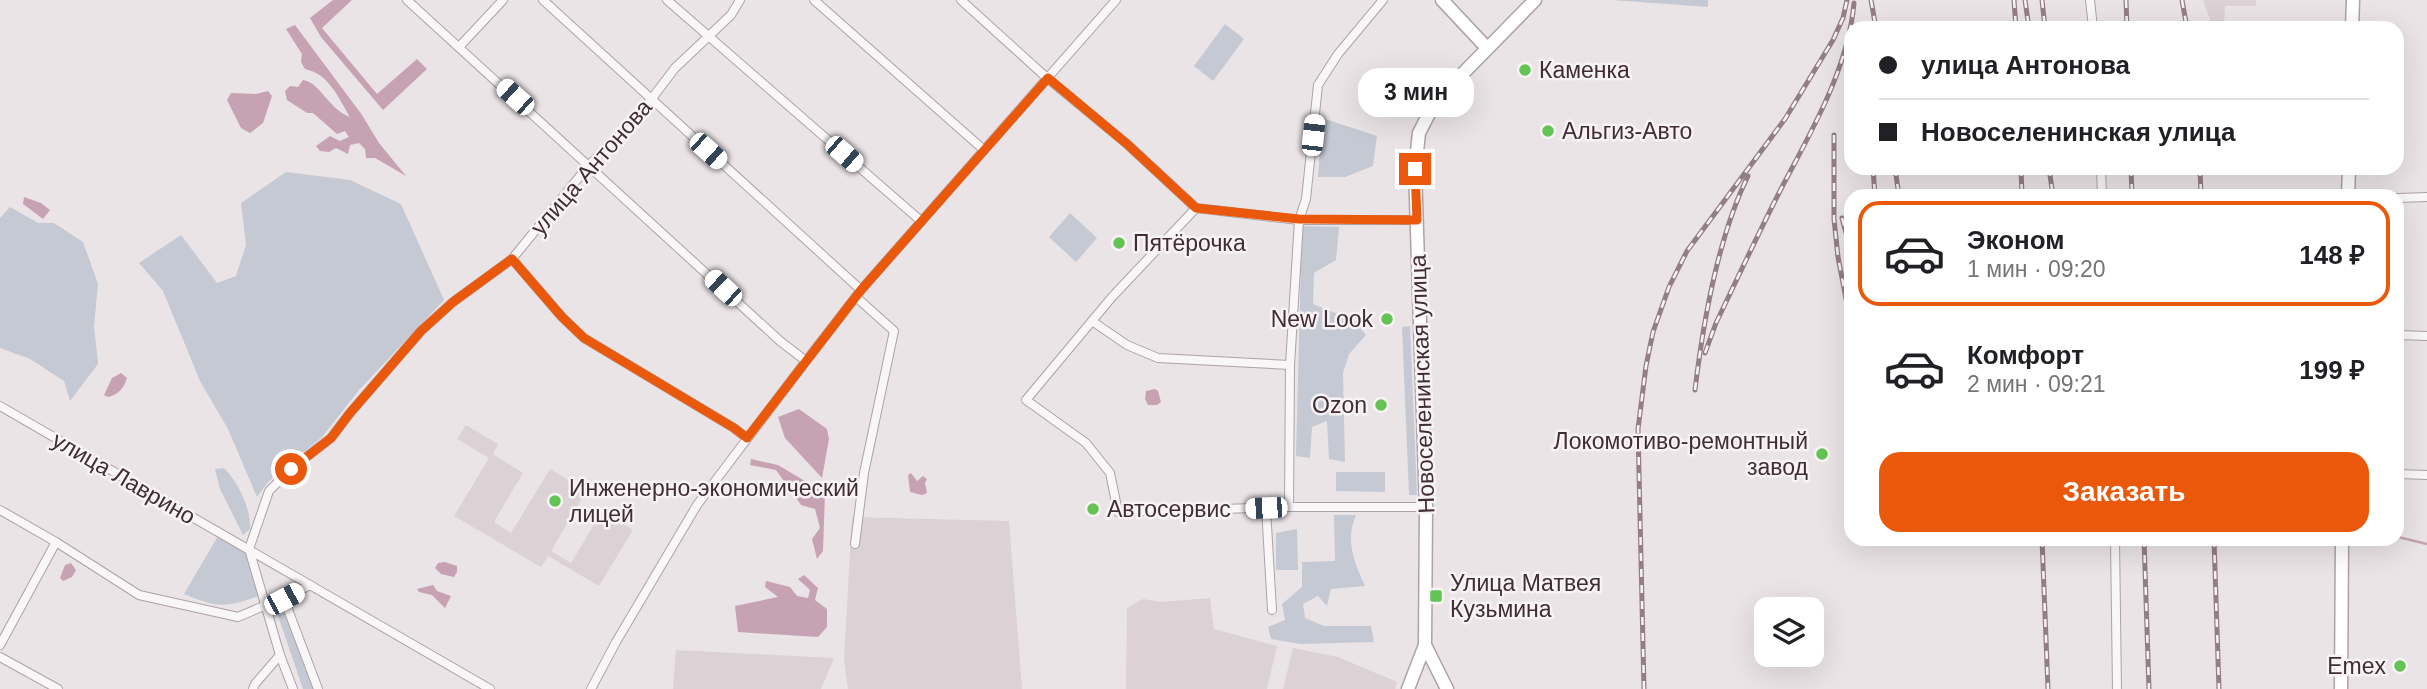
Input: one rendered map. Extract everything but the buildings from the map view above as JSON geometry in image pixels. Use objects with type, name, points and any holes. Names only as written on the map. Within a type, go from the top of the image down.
[{"type":"main road","points":[[1442,0],[1487,48]]},
{"type":"main road","name":"Новоселенинская улица","points":[[1425,645],[1426,507],[1415,169],[1419,133],[1435,102],[1535,0]]},
{"type":"main road","points":[[2352,21],[2353,0]]},
{"type":"main road","points":[[2340,689],[2342,546]]},
{"type":"main road","points":[[1408,689],[1425,645]]},
{"type":"main road","points":[[1425,645],[1447,689]]},
{"type":"street","points":[[407,0],[780,341],[806,361]]},
{"type":"street","points":[[459,47],[503,0]]},
{"type":"street","points":[[543,0],[651,98],[894,331],[864,473],[855,544]]},
{"type":"street","points":[[667,0],[921,222]]},
{"type":"street","name":"улица Антонова","points":[[248,549],[269,491],[291,469],[331,438],[421,331],[453,302],[512,259],[589,165],[637,118],[674,68],[731,15],[740,0]]},
{"type":"street","points":[[814,0],[984,150]]},
{"type":"street","points":[[961,0],[1127,144],[1196,208],[1299,219],[1417,220]]},
{"type":"street","points":[[591,689],[697,505],[747,438],[858,294],[1116,0]]},
{"type":"street","points":[[1289,507],[1290,365],[1299,219],[1306,200],[1318,85],[1338,54],[1383,0]]},
{"type":"street","points":[[2090,0],[2092,21]]},
{"type":"street","points":[[2404,198],[2427,197]]},
{"type":"street","points":[[1196,208],[1091,321],[1026,400],[1086,443],[1110,473],[1118,512],[1289,507],[1426,507]]},
{"type":"street","points":[[512,259],[562,317],[584,338],[727,423],[747,438]]},
{"type":"street","points":[[1091,321],[1127,345],[1158,358],[1290,365]]},
{"type":"street","points":[[2404,335],[2427,336]]},
{"type":"street","name":"улица Лаврино","points":[[0,406],[482,688]]},
{"type":"street","points":[[2404,474],[2427,475]]},
{"type":"street","points":[[1266,508],[1272,610]]},
{"type":"street","points":[[0,510],[57,542],[139,595],[238,617],[266,605]]},
{"type":"street","points":[[0,645],[57,542]]},
{"type":"street","points":[[2115,546],[2117,689]]},
{"type":"street","points":[[248,549],[293,689]]},
{"type":"street","points":[[310,585],[284,599],[318,689]]},
{"type":"street","points":[[253,689],[280,655]]},
{"type":"street","points":[[0,657],[58,689]]},
{"type":"shaded area","points":[[333,0],[352,0],[322,28],[377,94],[417,59],[427,69],[383,110],[321,37],[310,18]]},
{"type":"shaded area","points":[[1612,0],[1708,0],[1708,7]]},
{"type":"shaded area","points":[[2203,0],[2256,0],[2256,6],[2225,6],[2224,21],[2210,21]]},
{"type":"shaded area","points":[[1225,24],[1244,39],[1213,81],[1194,66]]},
{"type":"shaded area","points":[[295,25],[362,115],[379,143],[406,176],[375,158],[366,158],[365,149],[359,143],[350,145],[348,154],[336,148],[329,152],[320,151],[316,146],[330,136],[340,141],[349,137],[345,131],[337,134],[313,113],[307,113],[287,100],[285,91],[290,86],[298,87],[303,80],[309,82],[336,108],[350,117],[327,81],[305,69],[301,62],[302,54],[286,29]]},
{"type":"shaded area","points":[[268,91],[272,96],[263,123],[250,133],[241,128],[227,100],[231,93],[256,94]]},
{"type":"shaded area","points":[[1322,118],[1377,136],[1373,166],[1345,177],[1318,177]]},
{"type":"shaded area","points":[[286,172],[350,180],[401,204],[444,300],[359,390],[322,437],[268,482],[257,497],[228,429],[200,381],[163,291],[139,263],[181,235],[217,283],[236,276],[246,245],[241,203]]},
{"type":"shaded area","points":[[24,197],[41,203],[50,210],[43,219],[23,204]]},
{"type":"shaded area","points":[[10,207],[38,223],[54,223],[83,242],[98,284],[94,326],[98,364],[70,401],[64,381],[30,359],[0,348],[0,218]]},
{"type":"shaded area","points":[[1070,213],[1097,238],[1076,262],[1049,237]]},
{"type":"shaded area","points":[[1302,226],[1339,227],[1336,260],[1314,273],[1313,304],[1355,321],[1366,335],[1349,354],[1343,373],[1345,462],[1329,459],[1327,421],[1312,427],[1310,458],[1296,456]]},
{"type":"shaded area","points":[[1410,326],[1417,495],[1409,495],[1402,327]]},
{"type":"shaded area","points":[[121,373],[127,378],[122,388],[112,396],[104,395],[112,378]]},
{"type":"shaded area","points":[[1155,389],[1161,402],[1148,405],[1145,399],[1146,391]]},
{"type":"shaded area","points":[[799,409],[827,429],[829,439],[822,478],[785,438],[778,417]]},
{"type":"shaded area","name":"Инженерно-экономический лицей","points":[[466,425],[498,444],[493,454],[523,473],[494,522],[511,533],[550,469],[586,491],[551,551],[571,563],[602,511],[633,530],[599,586],[548,556],[541,567],[454,516],[489,458],[457,439]]},
{"type":"shaded area","points":[[751,459],[778,465],[825,493],[823,551],[817,559],[812,539],[820,528],[815,509],[801,505],[776,470],[750,465]]},
{"type":"shaded area","points":[[224,468],[239,488],[246,504],[250,529],[243,535],[220,489],[215,469]]},
{"type":"shaded area","points":[[1336,472],[1385,472],[1385,492],[1336,491]]},
{"type":"shaded area","points":[[911,473],[917,481],[923,476],[927,479],[927,493],[922,495],[910,492],[908,475]]},
{"type":"shaded area","points":[[1334,515],[1356,515],[1351,542],[1354,560],[1365,586],[1331,589],[1327,606],[1318,596],[1303,604],[1305,618],[1324,626],[1371,626],[1374,642],[1300,644],[1271,639],[1268,627],[1285,620],[1282,604],[1302,587],[1302,562],[1335,561]]},
{"type":"shaded area","points":[[852,517],[1009,521],[1022,689],[848,689],[844,659]]},
{"type":"shaded area","points":[[1297,529],[1298,570],[1276,570],[1276,533]]},
{"type":"shaded area","points":[[218,536],[246,553],[259,596],[221,605],[184,594]]},
{"type":"shaded area","points":[[71,563],[76,570],[72,577],[63,581],[60,578],[65,565]]},
{"type":"shaded area","points":[[438,563],[457,566],[454,577],[441,574],[435,568]]},
{"type":"shaded area","points":[[804,575],[818,588],[815,600],[827,609],[827,627],[818,637],[738,632],[735,606],[778,597],[765,587],[766,581],[790,587],[797,596],[808,598],[810,590],[798,579]]},
{"type":"shaded area","points":[[433,585],[437,591],[451,596],[445,608],[432,595],[417,589]]},
{"type":"shaded area","points":[[280,597],[314,689],[303,689],[273,601]]},
{"type":"shaded area","points":[[1210,598],[1214,629],[1277,646],[1267,689],[1126,689],[1127,608],[1143,599],[1161,602]]},
{"type":"shaded area","points":[[1293,648],[1338,657],[1397,682],[1395,689],[1283,689]]},
{"type":"shaded area","points":[[676,650],[834,658],[821,689],[673,689]]},
{"type":"waterway","points":[[2404,538],[2427,544]]},
{"type":"railway","points":[[1644,689],[1638,429],[1653,332],[1669,287],[1687,251],[1785,119],[1833,40],[1843,18],[1847,0]]},
{"type":"railway","points":[[1871,0],[1875,21]]},
{"type":"railway","points":[[2014,0],[2016,21]]},
{"type":"railway","points":[[2025,0],[2028,21]]},
{"type":"railway","points":[[2042,0],[2044,21]]},
{"type":"railway","points":[[2126,0],[2127,21]]},
{"type":"railway","points":[[2182,0],[2186,21]]},
{"type":"railway","points":[[1851,21],[1854,3]]},
{"type":"railway","points":[[1705,353],[1716,323],[1827,98],[1844,52]]},
{"type":"railway","points":[[1834,135],[1834,219],[1844,288]]},
{"type":"railway","points":[[1874,175],[1874,189]]},
{"type":"railway","points":[[1896,175],[1898,189]]},
{"type":"railway","points":[[2021,175],[2022,189]]},
{"type":"railway","points":[[2050,175],[2052,189]]},
{"type":"railway","points":[[2131,175],[2132,189]]},
{"type":"railway","points":[[2200,175],[2201,189]]},
{"type":"railway","points":[[1695,390],[1713,281],[1728,226],[1748,176]]},
{"type":"railway","points":[[1842,218],[1844,225]]},
{"type":"railway","points":[[2042,546],[2048,689]]},
{"type":"railway","points":[[2144,546],[2149,689]]},
{"type":"railway","points":[[2214,546],[2219,689]]},
{"type":"place","name":"Каменка","points":[[1525,70]]},
{"type":"place","name":"Альгиз-Авто","points":[[1548,131]]},
{"type":"place","name":"Пятёрочка","points":[[1119,243]]},
{"type":"place","name":"New Look","points":[[1387,319]]},
{"type":"place","name":"Ozon","points":[[1381,405]]},
{"type":"place","name":"Локомотиво-ремонтный завод","points":[[1822,454]]},
{"type":"place","name":"Инженерно-экономический лицей","points":[[555,501]]},
{"type":"place","name":"Автосервис","points":[[1093,509]]},
{"type":"place","name":"Улица Матвея Кузьмина","points":[[1436,596]]},
{"type":"place","name":"Emex","points":[[2400,666]]},
{"type":"route","points":[[291,469],[331,438],[421,331],[453,302],[512,259],[562,317],[584,338],[747,438],[861,290],[1048,78],[1127,144],[1196,208],[1299,219],[1417,220],[1415,169]]}]
